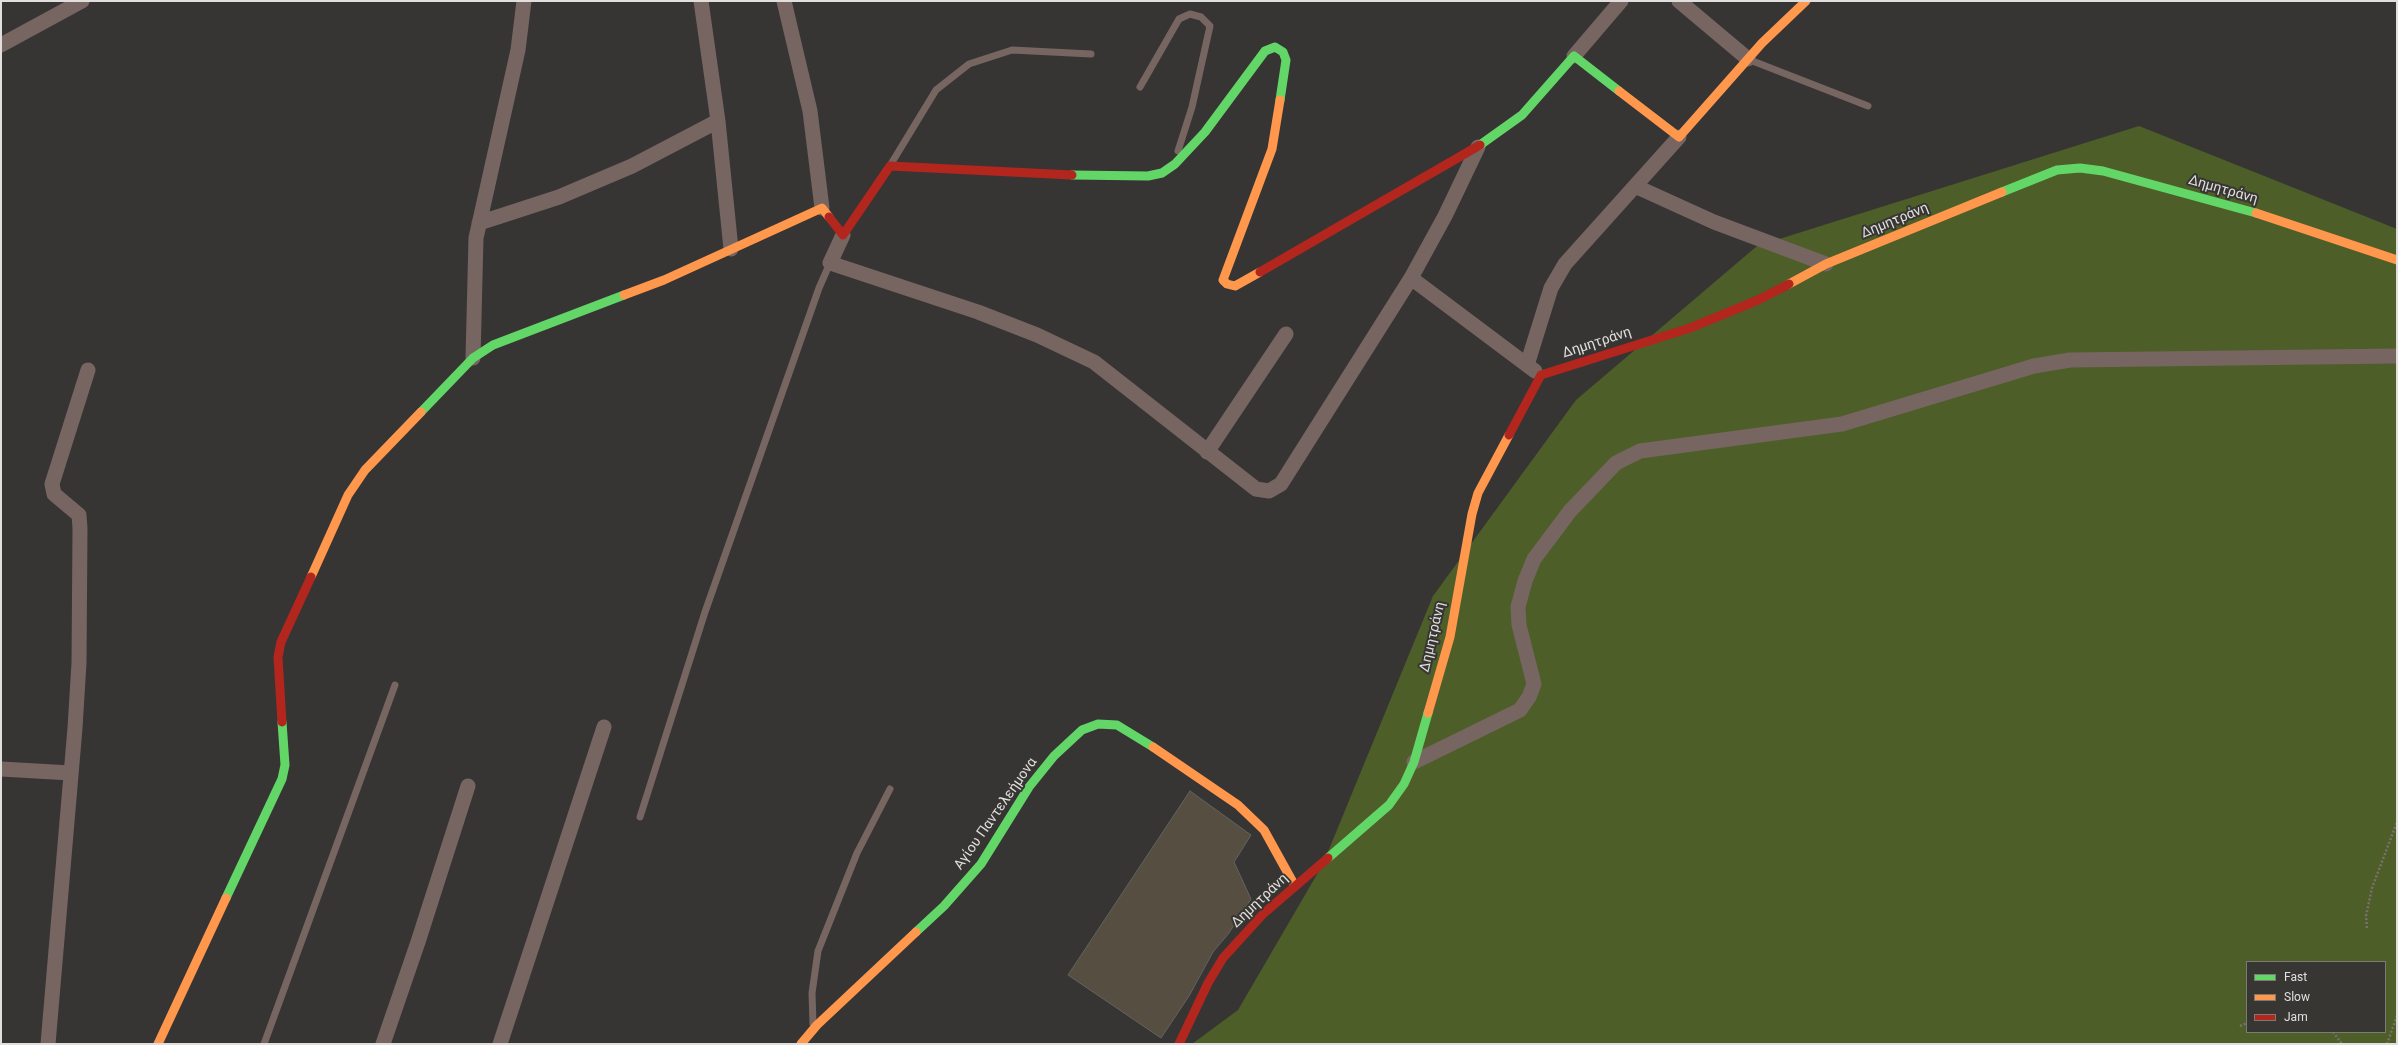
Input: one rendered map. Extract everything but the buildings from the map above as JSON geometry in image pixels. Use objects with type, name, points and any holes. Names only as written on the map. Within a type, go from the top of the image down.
[{"type":"street","points":[[1,45],[82,1]]},
{"type":"street","points":[[473,358],[476,238],[518,50],[524,1]]},
{"type":"street","points":[[701,1],[718,121],[731,248]]},
{"type":"street","points":[[784,1],[810,111],[822,208],[843,235]]},
{"type":"street","points":[[1478,147],[1445,216],[1411,278],[1282,484],[1269,491],[1256,489],[1206,452],[1094,362],[1037,335],[978,312],[830,263],[843,235],[890,166],[1044,175],[1148,176],[1162,173],[1175,164],[1205,132],[1265,51],[1275,47],[1283,52],[1286,60],[1272,149],[1224,274],[1223,280],[1227,284],[1235,286],[1478,147],[1522,115],[1621,1]]},
{"type":"street","points":[[1679,1],[1748,59]]},
{"type":"street","points":[[1527,365],[1550,288],[1566,264],[1637,187],[1762,43],[1806,1]]},
{"type":"street","points":[[1574,56],[1679,137]]},
{"type":"street","points":[[479,223],[559,197],[632,166],[718,121]]},
{"type":"street","name":"Δημητράνη","points":[[1179,1044],[1208,983],[1223,958],[1263,914],[1389,805],[1404,784],[1414,762],[1450,637],[1472,514],[1478,493],[1541,375],[1690,328],[1758,300],[1826,264],[2057,170],[2080,168],[2102,171],[2249,212],[2397,260]]},
{"type":"street","points":[[1637,187],[1714,222],[1826,264]]},
{"type":"street","points":[[158,1044],[282,779],[285,765],[278,657],[281,642],[348,495],[365,470],[473,358],[493,346],[520,333],[664,280],[731,248],[822,208]]},
{"type":"street","points":[[1411,278],[1541,375]]},
{"type":"street","points":[[1206,452],[1286,334]]},
{"type":"street","points":[[1414,762],[1520,710],[1529,698],[1534,684],[1519,625],[1518,607],[1525,581],[1534,559],[1570,511],[1616,463],[1640,451],[1842,424],[2034,366],[2070,360],[2397,356]]},
{"type":"street","points":[[48,1044],[79,663],[80,528],[79,515],[54,494],[52,484],[88,370]]},
{"type":"street","name":"Αγίου Παντελεήμονα","points":[[801,1044],[813,1030],[944,906],[981,864],[1029,788],[1054,756],[1082,730],[1098,724],[1116,725],[1178,762],[1238,805],[1264,830],[1296,886]]},
{"type":"street","points":[[500,1044],[604,727]]},
{"type":"street","points":[[1,769],[71,774]]},
{"type":"street","points":[[383,1044],[418,942],[468,786]]},
{"type":"lane","points":[[1140,88],[1179,19],[1190,14],[1201,17],[1210,26],[1192,107],[1175,164]]},
{"type":"lane","points":[[890,166],[936,90],[969,64],[1012,50],[1091,54]]},
{"type":"lane","points":[[1748,59],[1868,106]]},
{"type":"lane","points":[[640,817],[704,612],[818,288],[830,263]]},
{"type":"lane","points":[[264,1044],[395,684]]},
{"type":"lane","points":[[813,1030],[812,992],[818,951],[857,853],[890,789]]},
{"type":"path","points":[[2366,928],[2366,916],[2372,888],[2397,822]]},
{"type":"path","points":[[2387,1044],[2397,1016]]},
{"type":"path","points":[[2240,1026],[2246,1023]]},
{"type":"path","points":[[2333,1033],[2342,1044]]},
{"type":"green space","points":[[2139,126],[2397,229],[2397,1044],[1192,1044],[1238,1010],[1323,864],[1433,596],[1576,400],[1757,246]]},
{"type":"traffic: fast","points":[[1072,175],[1148,176],[1162,173],[1175,164],[1205,132],[1265,51],[1275,47],[1283,52],[1286,60],[1280,100]]},
{"type":"traffic: fast","points":[[1480,145],[1522,115],[1574,56],[1619,91]]},
{"type":"traffic: fast","points":[[2002,192],[2057,170],[2080,168],[2103,171],[2256,213]]},
{"type":"traffic: fast","points":[[421,412],[473,358],[493,345],[624,295]]},
{"type":"traffic: fast","points":[[1328,858],[1389,805],[1404,784],[1414,762],[1428,713]]},
{"type":"traffic: fast","points":[[226,898],[282,779],[285,765],[282,722]]},
{"type":"traffic: fast","points":[[916,932],[944,906],[981,864],[1029,787],[1054,756],[1082,730],[1098,724],[1117,725],[1153,747]]},
{"type":"traffic: slow","points":[[1619,91],[1679,137],[1762,43],[1806,1]]},
{"type":"traffic: slow","points":[[1260,272],[1235,286],[1227,284],[1223,280],[1272,149],[1280,100]]},
{"type":"traffic: slow","points":[[1789,284],[1826,264],[2002,192]]},
{"type":"traffic: slow","points":[[624,295],[664,280],[822,208],[829,217]]},
{"type":"traffic: slow","points":[[2256,213],[2397,260]]},
{"type":"traffic: slow","points":[[311,577],[348,495],[365,470],[421,412]]},
{"type":"traffic: slow","points":[[1428,713],[1450,637],[1472,514],[1478,493],[1509,435]]},
{"type":"traffic: slow","points":[[1153,747],[1238,805],[1264,830],[1295,886]]},
{"type":"traffic: slow","points":[[158,1044],[226,898]]},
{"type":"traffic: slow","points":[[801,1044],[817,1025],[916,932]]},
{"type":"traffic: jam","points":[[1260,272],[1480,145]]},
{"type":"traffic: jam","points":[[829,217],[843,235],[890,166],[1072,175]]},
{"type":"traffic: jam","points":[[1509,435],[1541,375],[1690,328],[1758,300],[1789,284]]},
{"type":"traffic: jam","points":[[282,722],[278,657],[281,642],[311,577]]},
{"type":"traffic: jam","points":[[1179,1044],[1208,983],[1223,958],[1263,914],[1328,858]]}]
